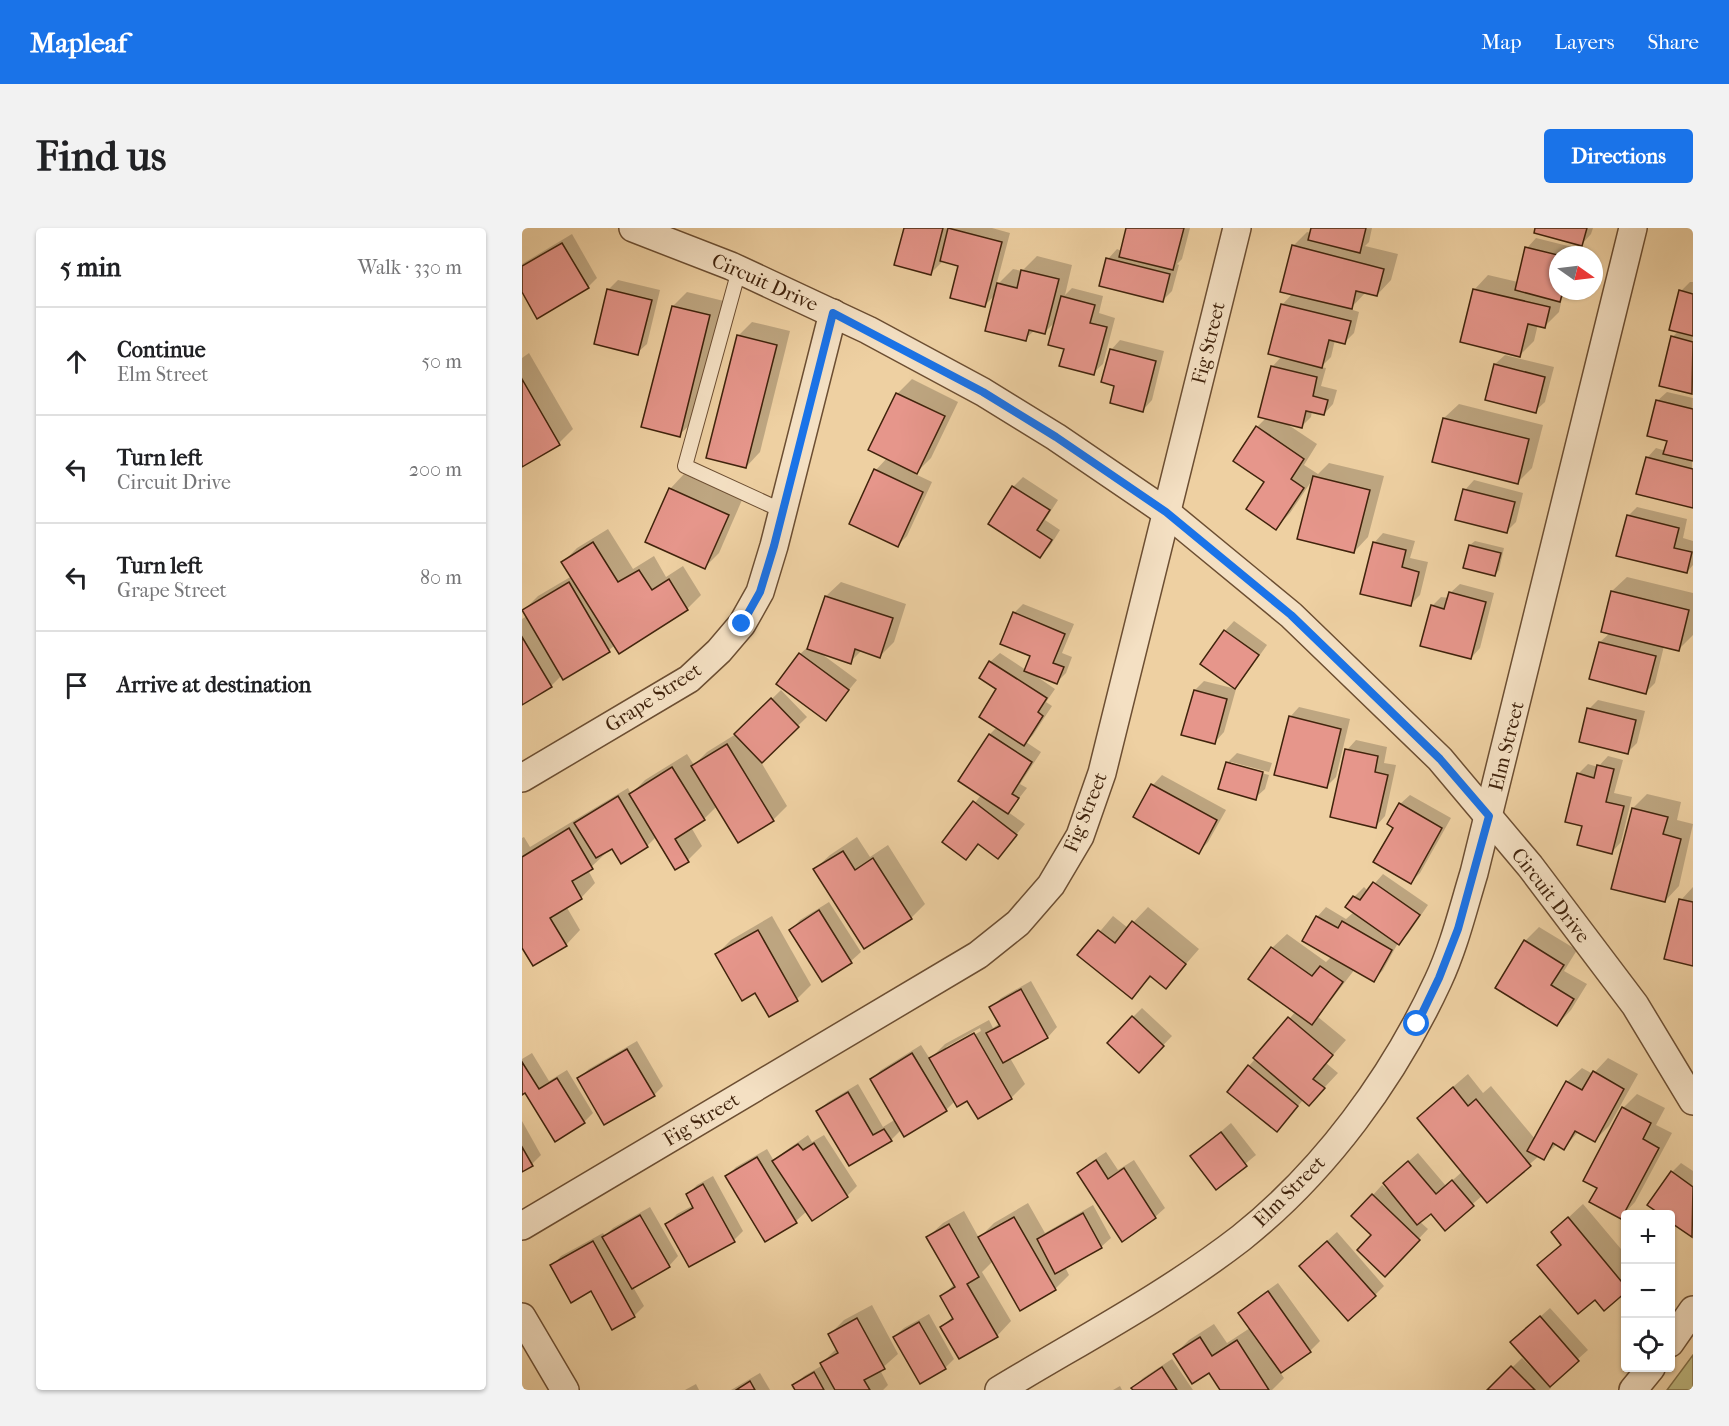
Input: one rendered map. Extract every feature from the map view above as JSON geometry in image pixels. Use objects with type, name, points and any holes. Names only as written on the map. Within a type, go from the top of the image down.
[{"type":"street","name":"Circuit Drive","points":[[633,228],[739,270],[833,313],[983,392],[1056,437],[1166,512],[1291,615],[1440,759],[1530,866],[1635,1005],[1693,1101]]},
{"type":"street","name":"Fig Street","points":[[522,1226],[978,955],[1018,923],[1051,885],[1080,836],[1102,773],[1237,228]]},
{"type":"street","name":"Elm Street","points":[[999,1390],[1187,1276],[1232,1244],[1290,1193],[1328,1152],[1387,1074],[1417,1024],[1439,978],[1458,929],[1489,816],[1633,228]]},
{"type":"street","name":"Grape Street","points":[[522,778],[689,679],[720,651],[742,624],[760,592],[833,313]]},
{"type":"street","points":[[1675,1337],[1693,1310]]},
{"type":"street","points":[[522,1317],[566,1390]]},
{"type":"street","points":[[1633,1390],[1649,1372]]},
{"type":"lane","points":[[739,270],[685,466],[783,511]]},
{"type":"shaded area","points":[[1693,1355],[1693,1390],[1667,1390]]},
{"type":"building","points":[[904,228],[943,228],[931,275],[894,265]]},
{"type":"building","points":[[948,228],[1002,242],[985,307],[950,298],[958,266],[940,261]]},
{"type":"building","points":[[1126,228],[1184,228],[1173,270],[1119,257]]},
{"type":"building","points":[[1311,228],[1366,228],[1360,253],[1308,240]]},
{"type":"building","points":[[1535,228],[1587,228],[1582,246],[1534,233]]},
{"type":"building","points":[[562,243],[589,288],[537,319],[522,292],[522,266]]},
{"type":"building","points":[[1292,245],[1384,269],[1377,296],[1356,291],[1352,309],[1280,292]]},
{"type":"building","points":[[1525,247],[1549,253],[1549,299],[1515,290]]},
{"type":"building","points":[[1106,258],[1170,274],[1163,302],[1099,286]]},
{"type":"building","points":[[1021,270],[1059,279],[1045,334],[1029,330],[1026,341],[985,331],[997,283],[1017,288]]},
{"type":"building","points":[[607,289],[652,300],[638,355],[594,344]]},
{"type":"building","points":[[1473,289],[1550,307],[1545,328],[1528,324],[1520,357],[1460,342]]},
{"type":"building","points":[[1679,290],[1693,294],[1693,336],[1669,330]]},
{"type":"building","points":[[1061,296],[1095,305],[1090,323],[1107,327],[1094,375],[1059,366],[1064,349],[1048,345]]},
{"type":"building","points":[[1281,304],[1351,321],[1345,344],[1329,340],[1322,368],[1268,354]]},
{"type":"building","points":[[672,306],[710,315],[680,437],[641,427]]},
{"type":"building","points":[[737,335],[777,345],[746,468],[706,458]]},
{"type":"building","points":[[1671,336],[1693,342],[1692,394],[1659,386]]},
{"type":"building","points":[[1110,349],[1156,361],[1143,412],[1110,403],[1114,386],[1101,382]]},
{"type":"building","points":[[1494,364],[1545,377],[1536,413],[1485,400]]},
{"type":"building","points":[[1271,366],[1317,377],[1313,396],[1328,400],[1324,415],[1306,411],[1302,428],[1258,417]]},
{"type":"building","points":[[522,379],[560,445],[522,467]]},
{"type":"building","points":[[896,393],[945,416],[917,474],[868,450]]},
{"type":"building","points":[[1656,400],[1693,409],[1693,461],[1663,454],[1667,441],[1647,436]]},
{"type":"building","points":[[1443,418],[1529,439],[1518,484],[1432,462]]},
{"type":"building","points":[[1256,426],[1304,459],[1291,479],[1304,488],[1276,530],[1246,509],[1264,482],[1233,461]]},
{"type":"building","points":[[1646,457],[1693,469],[1693,508],[1636,494]]},
{"type":"building","points":[[874,469],[923,492],[898,547],[849,524]]},
{"type":"building","points":[[1313,476],[1370,490],[1354,553],[1297,539]]},
{"type":"building","points":[[1012,486],[1050,510],[1037,530],[1052,540],[1040,558],[988,524]]},
{"type":"building","points":[[669,488],[729,515],[705,569],[645,542]]},
{"type":"building","points":[[1463,489],[1515,502],[1507,533],[1455,520]]},
{"type":"building","points":[[1627,515],[1679,528],[1674,548],[1692,552],[1687,573],[1616,556]]},
{"type":"building","points":[[593,542],[618,582],[639,570],[652,590],[669,579],[688,610],[619,654],[561,562]]},
{"type":"building","points":[[1373,542],[1406,550],[1402,567],[1419,572],[1411,606],[1360,594]]},
{"type":"building","points":[[1469,545],[1501,553],[1495,576],[1463,568]]},
{"type":"building","points":[[569,582],[610,652],[563,680],[522,610]]},
{"type":"building","points":[[1611,591],[1689,610],[1679,651],[1601,632]]},
{"type":"building","points":[[1449,592],[1486,602],[1471,659],[1420,646],[1431,605],[1444,609]]},
{"type":"building","points":[[825,596],[893,618],[880,658],[855,649],[851,664],[807,649]]},
{"type":"building","points":[[1013,612],[1065,634],[1053,663],[1064,667],[1057,684],[1024,671],[1030,656],[1000,644]]},
{"type":"building","points":[[1224,630],[1259,655],[1235,689],[1200,664]]},
{"type":"building","points":[[522,637],[552,687],[522,705]]},
{"type":"building","points":[[1599,642],[1656,656],[1646,694],[1589,679]]},
{"type":"building","points":[[799,653],[849,690],[826,721],[776,684]]},
{"type":"building","points":[[989,661],[1047,698],[1038,712],[1043,716],[1024,746],[979,717],[996,689],[979,678]]},
{"type":"building","points":[[1194,690],[1227,699],[1215,744],[1181,735]]},
{"type":"building","points":[[771,698],[799,727],[762,763],[734,734]]},
{"type":"building","points":[[1587,708],[1636,720],[1628,754],[1579,742]]},
{"type":"building","points":[[1289,716],[1341,729],[1327,788],[1274,775]]},
{"type":"building","points":[[989,734],[1032,762],[1012,794],[1019,798],[1008,814],[958,781]]},
{"type":"building","points":[[727,744],[774,821],[738,843],[691,766]]},
{"type":"building","points":[[1345,749],[1378,756],[1375,772],[1388,775],[1376,828],[1330,817]]},
{"type":"building","points":[[1226,762],[1263,772],[1256,800],[1218,789]]},
{"type":"building","points":[[1597,765],[1614,769],[1606,802],[1624,806],[1612,854],[1577,845],[1582,826],[1565,822],[1577,773],[1594,778]]},
{"type":"building","points":[[672,767],[705,820],[675,839],[689,862],[675,870],[629,794]]},
{"type":"building","points":[[1151,784],[1217,820],[1199,854],[1133,817]]},
{"type":"building","points":[[618,796],[648,847],[621,864],[612,849],[596,858],[574,823]]},
{"type":"building","points":[[973,801],[1017,835],[998,859],[978,844],[966,860],[942,842]]},
{"type":"building","points":[[1399,803],[1442,828],[1411,884],[1373,862],[1393,828],[1387,824]]},
{"type":"building","points":[[1632,808],[1668,817],[1663,834],[1681,839],[1665,902],[1611,889]]},
{"type":"building","points":[[569,828],[593,869],[572,881],[582,899],[550,918],[567,946],[533,966],[522,948],[522,857]]},
{"type":"building","points":[[843,851],[855,870],[873,858],[912,919],[864,949],[813,869]]},
{"type":"building","points":[[1373,882],[1420,915],[1399,945],[1345,907],[1353,896],[1360,900]]},
{"type":"building","points":[[1679,899],[1693,902],[1693,966],[1664,959]]},
{"type":"building","points":[[819,910],[852,963],[822,982],[789,930]]},
{"type":"building","points":[[1316,916],[1338,928],[1342,921],[1392,950],[1374,982],[1302,941]]},
{"type":"building","points":[[1132,921],[1186,964],[1166,989],[1150,976],[1132,999],[1077,955],[1098,930],[1115,943]]},
{"type":"building","points":[[758,930],[798,1001],[769,1017],[755,993],[742,1001],[715,954]]},
{"type":"building","points":[[1524,940],[1564,965],[1551,985],[1574,999],[1557,1026],[1495,988]]},
{"type":"building","points":[[1271,947],[1312,976],[1320,966],[1343,982],[1312,1025],[1248,979]]},
{"type":"building","points":[[1021,989],[1048,1038],[1003,1063],[986,1033],[1000,1026],[989,1007]]},
{"type":"building","points":[[1132,1016],[1164,1046],[1139,1073],[1107,1043]]},
{"type":"building","points":[[1288,1017],[1333,1055],[1313,1079],[1325,1088],[1309,1106],[1253,1058]]},
{"type":"building","points":[[974,1033],[1012,1099],[978,1119],[967,1101],[957,1107],[929,1058]]},
{"type":"building","points":[[627,1049],[655,1096],[604,1125],[577,1078]]},
{"type":"building","points":[[912,1053],[947,1111],[904,1137],[870,1079]]},
{"type":"building","points":[[522,1062],[539,1089],[557,1078],[585,1123],[555,1142],[525,1093],[522,1095]]},
{"type":"building","points":[[1248,1065],[1298,1106],[1277,1132],[1227,1092]]},
{"type":"building","points":[[1593,1071],[1624,1089],[1595,1142],[1575,1131],[1564,1150],[1553,1143],[1544,1160],[1527,1151],[1566,1081],[1582,1090]]},
{"type":"building","points":[[1453,1087],[1468,1106],[1476,1099],[1531,1166],[1487,1203],[1417,1118]]},
{"type":"building","points":[[848,1092],[873,1135],[884,1129],[892,1141],[849,1166],[816,1111]]},
{"type":"building","points":[[1622,1107],[1651,1123],[1643,1139],[1659,1148],[1626,1210],[1621,1210],[1621,1219],[1589,1202],[1597,1188],[1583,1181]]},
{"type":"building","points":[[1221,1132],[1247,1166],[1216,1190],[1190,1156]]},
{"type":"building","points":[[814,1143],[848,1197],[812,1221],[772,1161],[798,1144],[803,1150]]},
{"type":"building","points":[[522,1147],[533,1166],[522,1172]]},
{"type":"building","points":[[757,1157],[797,1223],[765,1242],[725,1176]]},
{"type":"building","points":[[1096,1160],[1108,1179],[1124,1168],[1156,1218],[1122,1242],[1077,1173]]},
{"type":"building","points":[[1408,1161],[1436,1194],[1452,1180],[1474,1206],[1445,1231],[1431,1214],[1417,1225],[1383,1183]]},
{"type":"building","points":[[1671,1171],[1693,1187],[1692,1237],[1675,1225],[1675,1210],[1654,1210],[1647,1205]]},
{"type":"building","points":[[703,1184],[735,1242],[689,1267],[665,1224],[693,1208],[686,1194]]},
{"type":"building","points":[[1372,1194],[1420,1240],[1385,1277],[1357,1250],[1371,1235],[1351,1216]]},
{"type":"building","points":[[1083,1213],[1102,1248],[1055,1274],[1037,1239]]},
{"type":"building","points":[[640,1215],[670,1267],[632,1289],[602,1237]]},
{"type":"building","points":[[1014,1217],[1056,1290],[1020,1311],[978,1237]]},
{"type":"building","points":[[1568,1217],[1621,1281],[1621,1296],[1604,1311],[1595,1300],[1578,1314],[1537,1265],[1561,1245],[1551,1232]]},
{"type":"building","points":[[949,1224],[979,1277],[967,1284],[998,1337],[959,1359],[940,1327],[953,1319],[940,1296],[955,1287],[926,1237]]},
{"type":"building","points":[[593,1241],[635,1317],[612,1330],[591,1291],[571,1303],[550,1265]]},
{"type":"building","points":[[1327,1241],[1376,1296],[1348,1321],[1299,1266]]},
{"type":"building","points":[[1268,1291],[1311,1352],[1281,1373],[1238,1313]]},
{"type":"building","points":[[1540,1316],[1579,1361],[1550,1387],[1510,1342]]},
{"type":"building","points":[[857,1318],[885,1369],[864,1380],[870,1390],[835,1390],[820,1363],[838,1353],[828,1334]]},
{"type":"building","points":[[919,1322],[946,1369],[920,1384],[893,1337]]},
{"type":"building","points":[[1200,1337],[1212,1356],[1237,1340],[1269,1390],[1220,1390],[1209,1373],[1192,1384],[1173,1354]]},
{"type":"building","points":[[1511,1366],[1535,1390],[1487,1390]]},
{"type":"building","points":[[1162,1367],[1177,1390],[1133,1390],[1131,1388]]},
{"type":"building","points":[[814,1372],[824,1390],[795,1390],[792,1385]]},
{"type":"building","points":[[750,1381],[755,1390],[736,1390]]},
{"type":"route","points":[[742,624],[760,592],[774,546],[833,313],[983,392],[1056,437],[1166,512],[1291,615],[1440,759],[1489,816],[1458,929],[1439,978],[1417,1024]]}]
